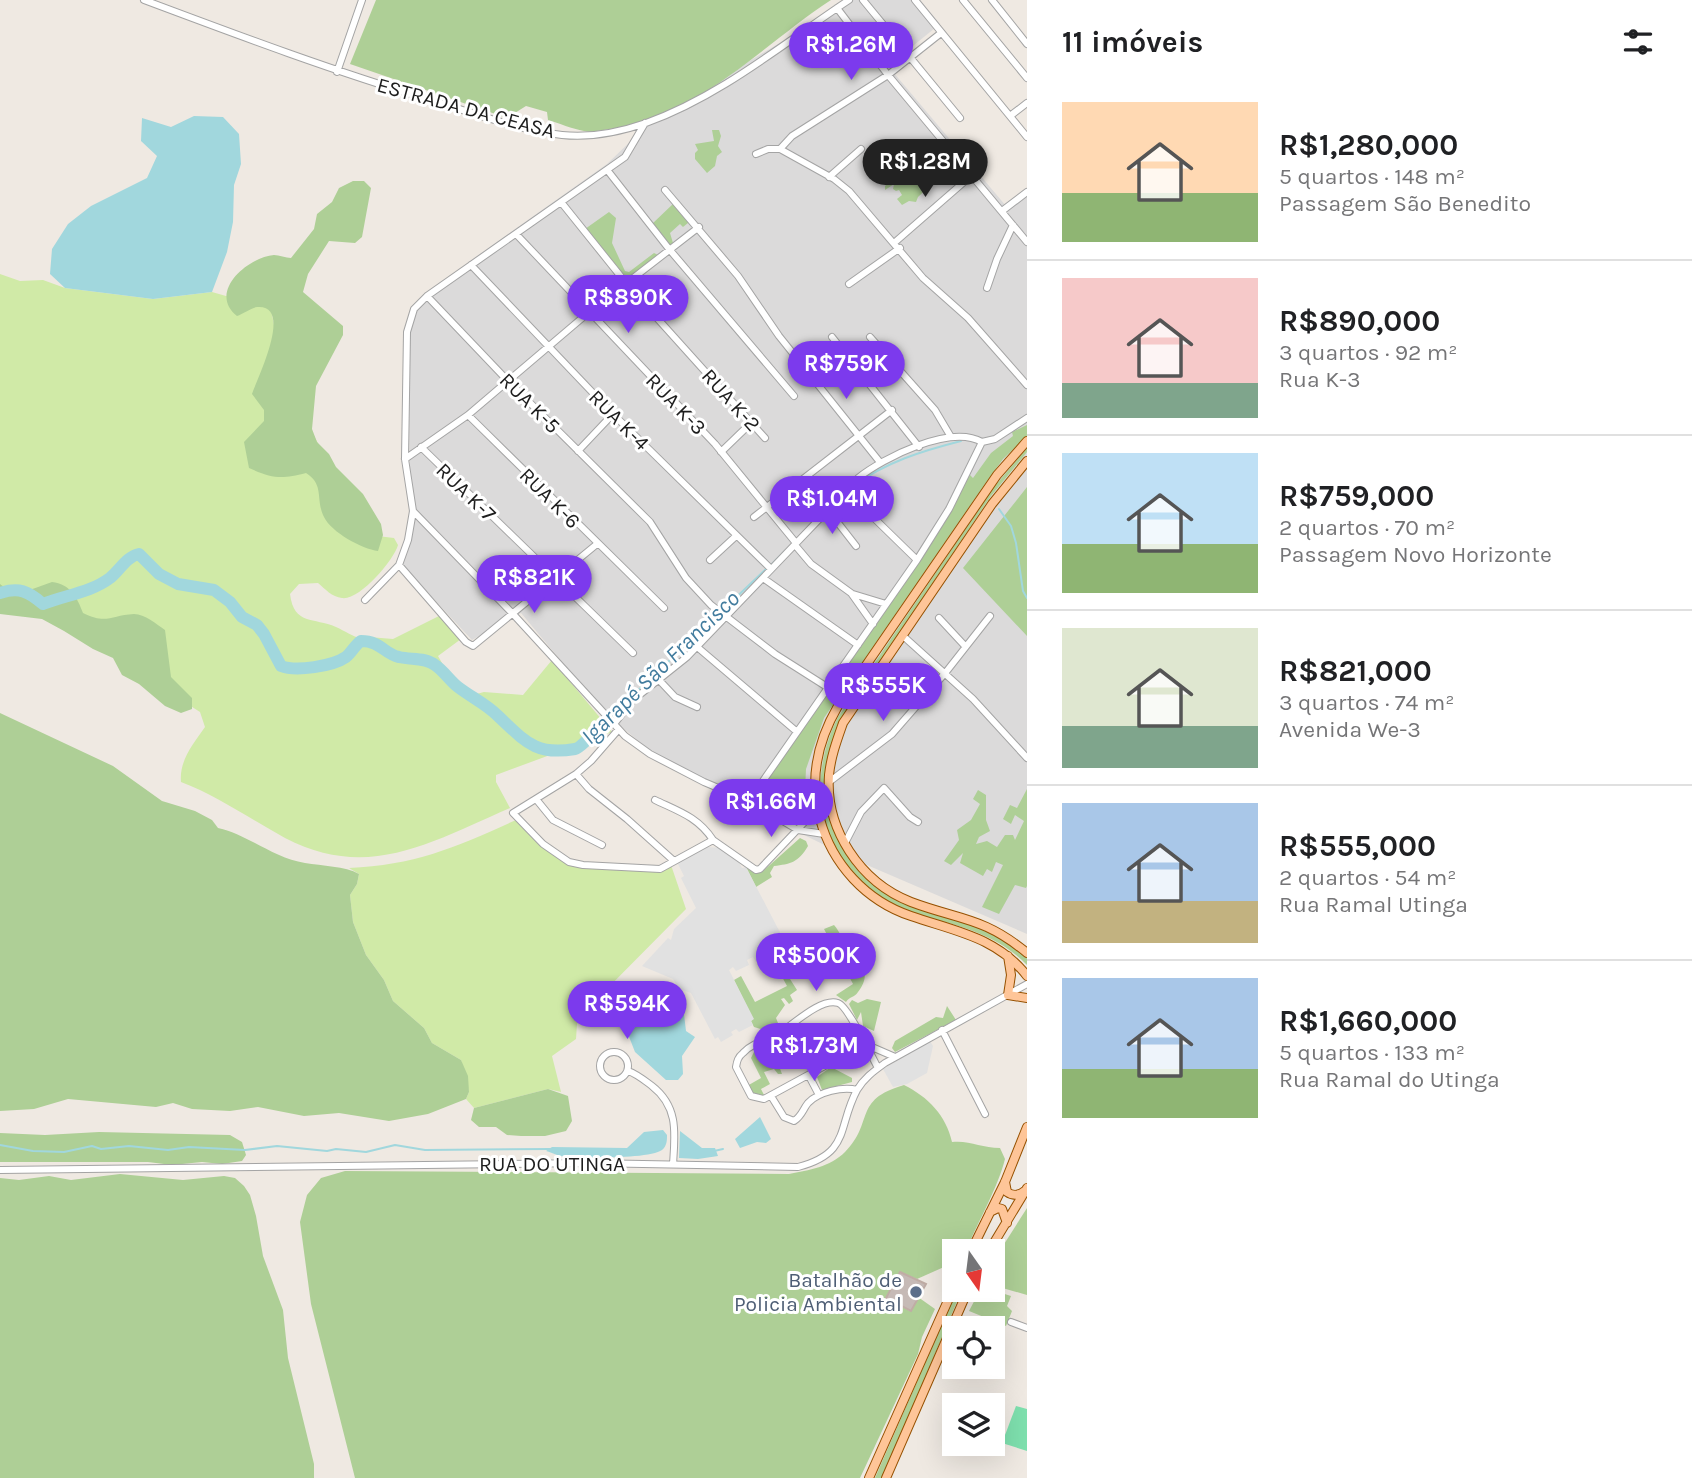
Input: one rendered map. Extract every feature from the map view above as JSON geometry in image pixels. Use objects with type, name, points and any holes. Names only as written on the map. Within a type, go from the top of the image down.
[{"type":"main road","points":[[1027,441],[997,475],[829,721],[816,763],[814,782],[817,809],[824,834],[848,874],[876,899],[910,916],[968,933],[1008,956],[1027,976]]},
{"type":"main road","points":[[1027,461],[992,503],[843,723],[833,750],[829,782],[832,811],[845,843],[865,872],[884,889],[910,901],[987,925],[1027,953]]},
{"type":"main road","points":[[1008,956],[1011,975],[1007,995],[1027,998]]},
{"type":"main road","points":[[977,1239],[1005,1182],[1027,1127]]},
{"type":"main road","points":[[1005,1182],[1010,1194],[1020,1194],[1027,1189]]},
{"type":"main road","points":[[997,1239],[1027,1189]]},
{"type":"main road","points":[[989,1213],[998,1208],[1002,1209],[1007,1223]]},
{"type":"main road","points":[[869,1478],[947,1302]]},
{"type":"main road","points":[[886,1478],[963,1302]]},
{"type":"street","name":"ESTRADA DA CEASA","points":[[144,0],[337,72],[496,120],[562,135],[591,135],[645,123],[724,84],[849,0]]},
{"type":"street","points":[[337,72],[362,0]]},
{"type":"street","points":[[863,0],[960,118]]},
{"type":"street","points":[[915,0],[1027,136]]},
{"type":"street","points":[[963,0],[1027,78]]},
{"type":"street","points":[[992,0],[1027,44]]},
{"type":"street","points":[[837,8],[888,75],[1027,242]]},
{"type":"street","points":[[780,149],[804,127],[888,75],[941,33]]},
{"type":"street","points":[[1010,116],[1027,103]]},
{"type":"street","points":[[365,600],[399,565],[408,540],[413,511],[405,444],[407,332],[414,309],[427,296],[608,171],[625,157],[645,123]]},
{"type":"street","points":[[756,154],[768,149],[780,149],[849,191],[923,278],[968,318],[1027,384]]},
{"type":"street","points":[[829,177],[861,149]]},
{"type":"street","points":[[608,171],[669,249],[794,396]]},
{"type":"street","points":[[849,285],[897,246],[972,175]]},
{"type":"street","points":[[665,190],[738,276],[794,355],[879,461]]},
{"type":"street","points":[[1002,211],[1027,192]]},
{"type":"street","name":"RUA K-2","points":[[561,202],[626,283],[765,438]]},
{"type":"street","points":[[987,288],[1013,225]]},
{"type":"street","points":[[405,459],[468,415],[588,313],[699,227]]},
{"type":"street","name":"RUA K-3","points":[[516,234],[721,452],[811,564],[851,593]]},
{"type":"street","name":"RUA K-4","points":[[471,265],[613,415],[769,567]]},
{"type":"street","name":"RUA K-5","points":[[427,296],[635,507],[663,540],[687,578],[723,614],[775,654],[827,687]]},
{"type":"street","points":[[832,337],[919,447]]},
{"type":"street","points":[[870,337],[935,410],[951,437]]},
{"type":"street","points":[[754,517],[892,410]]},
{"type":"street","name":"RUA K-6","points":[[468,415],[664,608]]},
{"type":"street","points":[[578,451],[613,415]]},
{"type":"street","points":[[858,478],[879,461],[951,437],[973,437],[982,442],[995,439],[1027,418]]},
{"type":"street","points":[[721,452],[751,423]]},
{"type":"street","points":[[749,801],[917,560],[949,509],[982,442]]},
{"type":"street","points":[[405,444],[423,447]]},
{"type":"street","name":"RUA K-7","points":[[423,447],[633,653]]},
{"type":"street","points":[[713,840],[654,870],[576,864],[543,844],[513,813],[576,774],[591,761],[612,722],[633,700],[660,681],[696,646],[723,614],[763,578],[769,567],[853,489],[874,519],[917,560]]},
{"type":"street","points":[[828,510],[856,546]]},
{"type":"street","points":[[413,511],[612,722],[650,754],[704,782],[749,801],[798,830],[824,834]]},
{"type":"street","points":[[710,560],[736,536]]},
{"type":"street","points":[[399,565],[466,642],[476,645],[597,544]]},
{"type":"street","points":[[763,578],[858,645]]},
{"type":"street","points":[[851,593],[886,604]]},
{"type":"street","points":[[851,593],[873,624]]},
{"type":"street","points":[[829,782],[892,734],[990,616]]},
{"type":"street","points":[[939,618],[965,646]]},
{"type":"street","points":[[902,635],[946,672],[1027,758]]},
{"type":"street","points":[[696,646],[796,731]]},
{"type":"street","points":[[660,681],[675,697],[697,707]]},
{"type":"street","points":[[576,774],[589,789],[674,861]]},
{"type":"street","points":[[845,843],[861,812],[884,788],[910,817],[918,822]]},
{"type":"street","points":[[536,799],[553,820],[602,845]]},
{"type":"street","points":[[655,800],[691,816],[713,840],[756,870],[765,865],[817,809]]},
{"type":"street","name":"RUA DO UTINGA","points":[[0,1170],[673,1164],[778,1168],[809,1164],[836,1145],[845,1130],[857,1090],[867,1076],[895,1057],[1027,984]]},
{"type":"street","points":[[865,1044],[764,1099],[751,1096],[738,1074],[737,1059],[753,1045],[772,1038],[819,1007],[835,1002],[843,1005],[865,1044],[878,1068]]},
{"type":"street","points":[[942,1030],[985,1114]]},
{"type":"street","points":[[865,1044],[895,1057]]},
{"type":"street","points":[[628,1071],[617,1080],[607,1079],[601,1072],[600,1062],[606,1054],[619,1052],[626,1058],[628,1071],[657,1089],[670,1105],[676,1127],[673,1164]]},
{"type":"street","points":[[809,1076],[819,1095]]},
{"type":"street","points":[[771,1096],[782,1114],[790,1121],[798,1119],[807,1104],[819,1095],[845,1089],[857,1090]]},
{"type":"street","points":[[1011,1322],[1027,1328]]},
{"type":"shaded area","points":[[852,0],[920,0],[940,24],[888,66],[1006,206],[1027,190],[1027,934],[853,859],[794,830],[761,806],[668,766],[603,711],[521,613],[472,640],[401,564],[408,540],[410,503],[408,330],[413,308],[470,261],[607,164],[635,137],[643,116],[719,79]]},
{"type":"shaded area","points":[[707,847],[721,848],[738,860],[742,868],[746,867],[787,946],[774,952],[772,949],[767,951],[769,955],[756,962],[753,957],[747,960],[749,965],[736,971],[733,967],[729,970],[754,1019],[751,1021],[753,1025],[739,1032],[736,1029],[731,1032],[733,1035],[721,1042],[718,1037],[715,1039],[691,993],[679,989],[673,979],[642,966],[668,938],[671,940],[674,929],[696,908],[681,878],[684,876],[677,862]]},
{"type":"shaded area","points":[[930,1041],[933,1046],[927,1073],[907,1084],[893,1087],[883,1069]]},
{"type":"green space","points":[[376,0],[831,0],[727,77],[672,111],[642,122],[590,132],[548,120],[547,112],[526,106],[507,118],[350,64]]},
{"type":"green space","points":[[712,130],[719,130],[721,136],[718,146],[722,152],[717,156],[715,166],[707,173],[695,159],[698,150],[695,144],[714,141]]},
{"type":"green space","points":[[931,155],[933,162],[925,168],[935,181],[916,202],[909,201],[902,205],[897,199],[902,195],[899,190],[893,189],[894,184],[885,190],[885,186],[915,160],[919,165]]},
{"type":"green space","points":[[353,181],[364,181],[371,188],[362,237],[355,243],[329,241],[308,274],[303,292],[343,326],[343,335],[316,386],[312,429],[317,442],[329,454],[336,467],[363,494],[381,524],[383,535],[378,551],[348,539],[328,523],[321,510],[316,482],[306,473],[278,477],[249,468],[244,442],[264,421],[264,410],[252,394],[270,344],[273,318],[268,309],[257,307],[237,316],[229,307],[226,297],[235,277],[253,262],[274,255],[291,258],[314,229],[317,214],[332,202],[339,188]]},
{"type":"green space","points":[[674,203],[689,216],[688,223],[683,227],[680,224],[670,233],[673,243],[669,246],[652,224]]},
{"type":"green space","points":[[609,212],[616,218],[612,243],[625,271],[629,272],[654,253],[658,255],[627,278],[585,229]]},
{"type":"green space","points":[[0,274],[20,281],[43,280],[65,288],[153,299],[212,292],[226,296],[266,282],[285,384],[369,535],[394,538],[398,545],[375,578],[349,597],[335,596],[318,583],[299,584],[290,594],[296,611],[306,619],[328,624],[362,639],[393,639],[439,616],[461,639],[438,656],[454,684],[469,696],[484,692],[523,695],[552,660],[612,732],[496,775],[496,782],[510,808],[427,844],[373,857],[345,857],[316,851],[285,838],[221,801],[181,782],[185,760],[205,727],[200,712],[178,698],[114,643],[0,604]]},
{"type":"green space","points":[[1027,425],[1027,436],[1003,459],[987,481],[824,718],[806,769],[805,790],[809,810],[805,808],[794,819],[760,796],[761,787],[946,518],[970,475],[973,478],[991,453],[1013,436],[1012,432]]},
{"type":"green space","points":[[1027,448],[1027,452],[991,496],[841,720],[827,798],[833,828],[854,866],[880,889],[914,906],[972,923],[1012,943],[1027,957],[1027,965],[1014,953],[986,936],[900,908],[881,898],[864,884],[844,861],[833,842],[825,822],[821,780],[823,759],[838,717],[994,487]]},
{"type":"green space","points":[[1027,487],[1027,636],[963,568]]},
{"type":"green space","points":[[52,582],[68,588],[83,613],[91,617],[104,619],[138,614],[165,630],[171,677],[192,698],[192,709],[181,713],[165,706],[139,684],[122,675],[113,658],[42,619],[0,614],[0,584],[15,596],[24,590]]},
{"type":"green space","points":[[0,713],[113,766],[162,801],[195,811],[212,820],[218,828],[293,860],[359,874],[357,884],[350,895],[353,922],[366,955],[384,980],[393,1001],[424,1028],[432,1043],[461,1060],[468,1076],[469,1092],[466,1099],[428,1114],[389,1121],[339,1113],[304,1116],[258,1107],[230,1111],[192,1109],[173,1103],[156,1107],[68,1099],[34,1109],[0,1111]]},
{"type":"green space","points":[[1027,789],[1027,886],[1015,885],[999,914],[982,907],[1003,865],[996,862],[992,872],[987,869],[983,876],[960,863],[963,853],[951,865],[944,861],[959,840],[957,830],[971,820],[980,804],[973,799],[978,790],[986,795],[986,820],[990,831],[979,837],[976,844],[987,841],[997,847],[1005,835],[1013,835],[1015,840],[1024,821],[1015,815],[1011,824],[1003,819],[1010,805],[1017,808]]},
{"type":"green space","points":[[516,820],[563,858],[608,869],[654,872],[671,865],[686,909],[586,1010],[577,1024],[576,1039],[552,1056],[561,1092],[548,1089],[474,1108],[466,1099],[469,1092],[461,1060],[432,1043],[424,1028],[393,1001],[384,980],[366,955],[353,922],[350,895],[357,884],[359,874],[349,868],[415,859]]},
{"type":"green space","points":[[800,838],[806,841],[808,846],[801,856],[789,863],[774,866],[770,873],[772,877],[756,887],[746,867],[762,872]]},
{"type":"green space","points":[[834,925],[862,965],[865,977],[856,994],[846,1002],[836,995],[853,984],[824,929]]},
{"type":"green space","points":[[785,955],[794,971],[790,979],[797,990],[790,995],[793,1001],[789,1004],[784,998],[781,999],[785,1005],[776,1018],[780,1028],[769,1035],[754,1027],[751,1021],[753,1019],[734,980],[741,976],[755,1002],[787,986],[774,962]]},
{"type":"green space","points":[[867,999],[881,1002],[874,1031],[863,1026],[861,1012],[857,1020],[849,1004],[852,1000],[858,1003]]},
{"type":"green space","points":[[947,1006],[956,1020],[895,1052],[892,1048],[895,1041],[936,1017],[943,1018]]},
{"type":"green space","points":[[768,1043],[777,1059],[800,1048],[804,1053],[779,1066],[782,1074],[778,1074],[774,1069],[764,1072],[770,1084],[761,1089],[764,1095],[753,1095],[747,1086],[761,1078],[751,1058],[755,1050]]},
{"type":"green space","points":[[831,1067],[852,1078],[852,1082],[822,1090],[817,1077]]},
{"type":"green space","points":[[904,1085],[921,1095],[941,1115],[952,1142],[1000,1148],[1005,1159],[971,1239],[942,1239],[942,1268],[917,1279],[900,1272],[886,1298],[910,1311],[918,1297],[935,1309],[922,1337],[918,1354],[860,1478],[355,1478],[311,1304],[300,1222],[307,1195],[321,1178],[345,1171],[789,1174],[819,1167],[845,1152],[860,1131],[870,1105],[888,1091]]},
{"type":"green space","points":[[548,1089],[568,1096],[572,1121],[566,1131],[545,1136],[507,1135],[496,1127],[479,1127],[471,1120],[474,1108]]},
{"type":"green space","points":[[99,1132],[230,1135],[242,1142],[246,1155],[242,1161],[222,1164],[0,1162],[0,1133],[45,1135]]},
{"type":"green space","points":[[120,1174],[183,1180],[224,1176],[235,1178],[250,1195],[263,1256],[283,1310],[288,1358],[314,1464],[314,1478],[0,1478],[0,1178],[19,1180],[49,1176],[71,1180]]},
{"type":"green space","points":[[1027,1208],[1027,1295],[1005,1289],[1005,1243]]},
{"type":"green space","points":[[1005,1294],[1011,1296],[1007,1306],[1012,1311],[1006,1326],[1005,1316],[981,1316],[969,1311],[974,1302],[1005,1302]]},
{"type":"green space","points":[[952,1302],[957,1302],[951,1316],[946,1316]]},
{"type":"green space","points":[[942,1324],[942,1337],[883,1478],[875,1478]]},
{"type":"green space","points":[[1016,1406],[1027,1409],[1027,1451],[1005,1444],[1005,1435]]},
{"type":"water","points":[[194,116],[223,117],[239,134],[241,164],[234,185],[233,222],[227,252],[212,292],[153,299],[65,288],[50,274],[52,249],[68,224],[91,206],[147,178],[157,156],[141,141],[142,118],[171,127]]},
{"type":"water","points":[[643,986],[647,987],[664,1010],[679,1010],[684,1014],[686,1031],[695,1037],[682,1056],[683,1074],[678,1080],[666,1080],[635,1052],[626,1029],[610,1021],[610,1010],[616,1000],[629,997]]},
{"type":"water","points":[[760,1117],[771,1139],[766,1143],[757,1142],[740,1148],[735,1139]]},
{"type":"water","points":[[663,1130],[667,1135],[664,1148],[644,1155],[575,1157],[546,1151],[552,1147],[627,1148],[644,1132]]},
{"type":"water","points":[[680,1131],[702,1148],[715,1148],[718,1156],[679,1158]]},
{"type":"building","name":"Batalhão de Policia Ambiental","points":[[900,1272],[926,1284],[911,1311],[886,1298]]},
{"type":"waterway","name":"Igarapé São Francisco","points":[[853,486],[878,470],[905,458],[961,441]]},
{"type":"waterway","name":"Igarapé São Francisco","points":[[999,509],[1011,526],[1023,591],[1027,598]]},
{"type":"waterway","name":"Igarapé São Francisco","points":[[770,566],[786,550]]},
{"type":"waterway","name":"Igarapé São Francisco","points":[[0,593],[23,591],[43,604],[102,583],[130,558],[139,554],[159,574],[178,584],[214,590],[230,602],[242,617],[257,625],[281,666],[305,668],[324,665],[346,657],[361,641],[373,643],[394,655],[431,662],[458,687],[493,711],[523,739],[550,750],[578,748],[606,720]]},
{"type":"waterway","name":"Igarapé São Francisco","points":[[610,717],[766,569]]},
{"type":"waterway","points":[[0,1145],[33,1151],[64,1152],[92,1146],[101,1149],[129,1146],[168,1150],[189,1147],[245,1150],[277,1146],[366,1152],[395,1145],[425,1150],[551,1149]]},
{"type":"waterway","points":[[714,1151],[723,1149]]},
{"type":"place","name":"Batalhão de Policia Ambiental","points":[[916,1292]]}]
